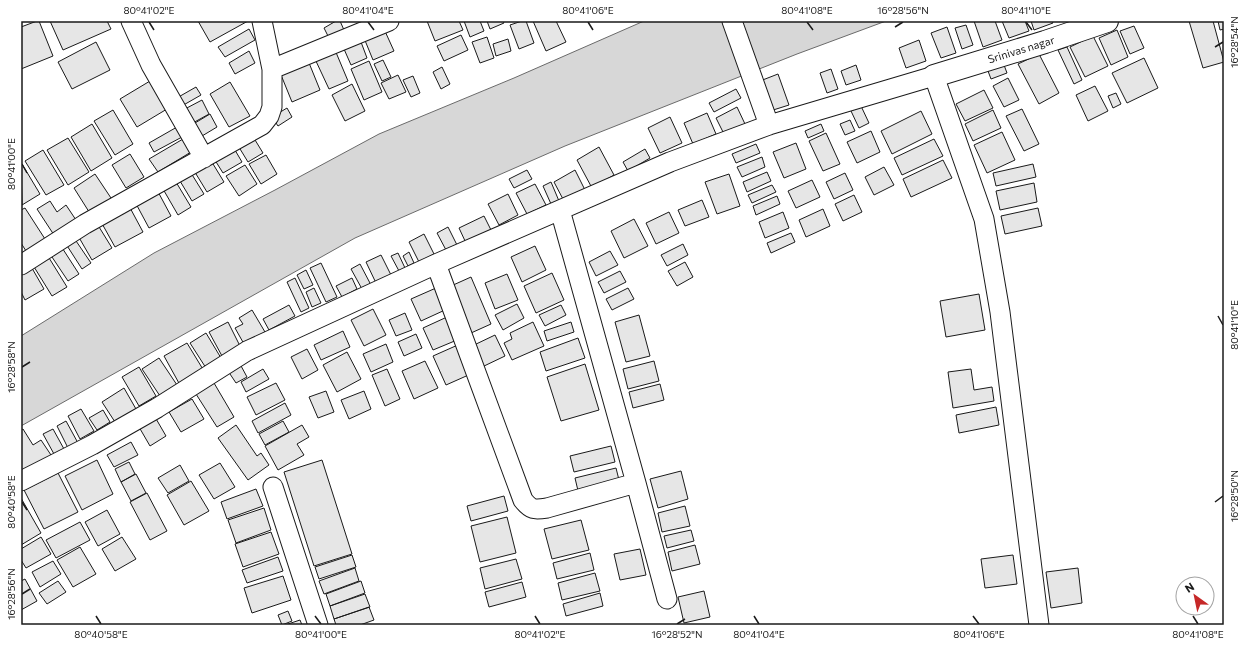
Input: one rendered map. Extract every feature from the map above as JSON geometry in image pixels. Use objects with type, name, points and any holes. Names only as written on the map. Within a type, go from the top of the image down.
[{"type":"street","points":[[131,21],[151,65],[204,158]]},
{"type":"street","points":[[21,264],[85,224],[262,125],[269,116],[272,107],[272,69],[262,21]]},
{"type":"street","points":[[272,69],[389,21]]},
{"type":"street","points":[[732,21],[769,125]]},
{"type":"street","name":"Srinivas nagar","points":[[934,76],[1045,42],[1107,21]]},
{"type":"street","points":[[21,481],[92,445],[157,408],[247,351],[436,264],[670,162],[769,125],[934,76],[984,219],[1000,312],[1039,625]]},
{"type":"street","points":[[560,210],[667,599]]},
{"type":"street","points":[[436,264],[522,500],[528,507],[537,509],[547,508],[636,483]]},
{"type":"street","points":[[273,487],[318,625]]},
{"type":"shaded area","points":[[644,21],[886,21],[797,54],[565,146],[355,238],[21,426],[21,336],[154,253],[379,134],[514,78]]},
{"type":"building","points":[[39,21],[53,56],[21,69],[21,27]]},
{"type":"building","points":[[50,21],[107,21],[111,29],[63,50]]},
{"type":"building","points":[[198,21],[248,21],[210,42]]},
{"type":"building","points":[[336,21],[340,21],[344,30],[329,38],[324,28]]},
{"type":"building","points":[[427,21],[459,21],[463,30],[435,41]]},
{"type":"building","points":[[464,21],[480,21],[484,31],[470,37]]},
{"type":"building","points":[[487,21],[503,21],[504,23],[490,29]]},
{"type":"building","points":[[526,21],[534,43],[519,49],[510,25]]},
{"type":"building","points":[[533,21],[556,21],[566,42],[546,51]]},
{"type":"building","points":[[974,21],[995,21],[1002,40],[983,47]]},
{"type":"building","points":[[1002,21],[1025,21],[1029,31],[1009,38]]},
{"type":"building","points":[[1031,21],[1052,21],[1053,23],[1034,30]]},
{"type":"building","points":[[1189,21],[1213,21],[1224,62],[1203,68]]},
{"type":"building","points":[[1218,21],[1224,21],[1224,29],[1220,30]]},
{"type":"building","points":[[966,25],[973,45],[962,49],[955,28]]},
{"type":"building","points":[[1134,26],[1144,48],[1130,54],[1120,31]]},
{"type":"building","points":[[947,27],[956,53],[941,58],[931,33]]},
{"type":"building","points":[[249,29],[255,40],[225,57],[218,47]]},
{"type":"building","points":[[384,29],[394,51],[373,60],[364,38]]},
{"type":"building","points":[[1117,30],[1128,57],[1111,65],[1099,38]]},
{"type":"building","points":[[461,35],[468,50],[444,61],[437,46]]},
{"type":"building","points":[[1093,36],[1108,66],[1085,77],[1070,47]]},
{"type":"building","points":[[487,37],[494,58],[480,63],[472,42]]},
{"type":"building","points":[[508,39],[511,51],[496,56],[493,44]]},
{"type":"building","points":[[919,40],[926,61],[906,68],[899,48]]},
{"type":"building","points":[[96,42],[110,70],[72,89],[58,62]]},
{"type":"building","points":[[361,42],[367,58],[351,65],[344,49]]},
{"type":"building","points":[[1067,47],[1082,80],[1074,84],[1058,50]]},
{"type":"building","points":[[335,50],[348,81],[329,89],[315,59]]},
{"type":"building","points":[[249,51],[255,63],[235,74],[229,63]]},
{"type":"building","points":[[1039,54],[1059,93],[1039,104],[1018,64]]},
{"type":"building","points":[[307,58],[320,90],[292,102],[279,70]]},
{"type":"building","points":[[1144,58],[1158,88],[1127,103],[1112,73]]},
{"type":"building","points":[[383,60],[391,77],[382,81],[374,64]]},
{"type":"building","points":[[369,61],[382,92],[364,100],[351,69]]},
{"type":"building","points":[[856,65],[861,80],[846,85],[841,71]]},
{"type":"building","points":[[1004,65],[1007,73],[991,79],[988,71]]},
{"type":"building","points":[[442,67],[450,84],[441,89],[433,72]]},
{"type":"building","points":[[831,69],[838,89],[827,93],[820,73]]},
{"type":"building","points":[[778,74],[789,105],[770,111],[760,81]]},
{"type":"building","points":[[398,75],[406,92],[389,99],[381,83]]},
{"type":"building","points":[[413,76],[420,93],[411,97],[403,80]]},
{"type":"building","points":[[1008,78],[1019,100],[1004,107],[993,86]]},
{"type":"building","points":[[150,81],[167,109],[137,127],[120,99]]},
{"type":"building","points":[[230,82],[250,116],[229,127],[210,94]]},
{"type":"building","points":[[352,84],[365,111],[345,121],[332,95]]},
{"type":"building","points":[[1095,86],[1108,111],[1088,121],[1076,95]]},
{"type":"building","points":[[196,87],[201,95],[180,107],[175,99]]},
{"type":"building","points":[[736,89],[741,98],[714,112],[709,103]]},
{"type":"building","points":[[984,90],[993,108],[965,121],[956,104]]},
{"type":"building","points":[[1116,93],[1121,104],[1113,108],[1108,96]]},
{"type":"building","points":[[202,100],[209,114],[191,124],[183,110]]},
{"type":"building","points":[[861,106],[869,123],[859,128],[851,111]]},
{"type":"building","points":[[737,107],[745,124],[724,134],[716,118]]},
{"type":"building","points":[[287,108],[292,117],[278,126],[272,117]]},
{"type":"building","points":[[1022,109],[1039,144],[1024,151],[1006,116]]},
{"type":"building","points":[[113,110],[133,144],[115,155],[94,121]]},
{"type":"building","points":[[993,110],[1001,128],[973,141],[965,124]]},
{"type":"building","points":[[921,111],[932,134],[892,154],[881,131]]},
{"type":"building","points":[[707,113],[716,134],[693,144],[684,123]]},
{"type":"building","points":[[210,114],[217,127],[197,139],[190,126]]},
{"type":"building","points":[[670,117],[682,143],[660,153],[648,128]]},
{"type":"building","points":[[850,120],[855,131],[845,135],[840,124]]},
{"type":"building","points":[[92,124],[112,158],[91,171],[71,137]]},
{"type":"building","points":[[821,124],[824,131],[808,138],[805,131]]},
{"type":"building","points":[[177,127],[182,137],[154,152],[149,143]]},
{"type":"building","points":[[871,131],[880,152],[857,163],[847,142]]},
{"type":"building","points":[[1002,132],[1015,160],[987,173],[974,145]]},
{"type":"building","points":[[826,133],[840,164],[823,171],[809,141]]},
{"type":"building","points":[[252,135],[263,153],[248,162],[237,144]]},
{"type":"building","points":[[68,138],[89,172],[68,185],[47,150]]},
{"type":"building","points":[[183,139],[191,152],[158,172],[149,159]]},
{"type":"building","points":[[934,139],[943,156],[902,175],[894,158]]},
{"type":"building","points":[[796,143],[806,169],[784,178],[773,152]]},
{"type":"building","points":[[756,144],[760,153],[736,163],[732,154]]},
{"type":"building","points":[[232,145],[242,162],[223,173],[213,157]]},
{"type":"building","points":[[599,147],[614,175],[592,188],[577,160]]},
{"type":"building","points":[[645,149],[650,158],[628,171],[623,162]]},
{"type":"building","points":[[43,150],[64,185],[46,195],[25,161]]},
{"type":"building","points":[[130,154],[144,177],[126,188],[112,165]]},
{"type":"building","points":[[266,155],[277,174],[261,184],[249,164]]},
{"type":"building","points":[[762,157],[765,167],[742,177],[737,167]]},
{"type":"building","points":[[210,159],[224,182],[207,192],[193,169]]},
{"type":"building","points":[[943,160],[952,178],[911,197],[903,179]]},
{"type":"building","points":[[22,164],[40,194],[22,205],[21,165]]},
{"type":"building","points":[[1033,164],[1036,177],[996,186],[993,173]]},
{"type":"building","points":[[245,165],[257,184],[239,196],[226,176]]},
{"type":"building","points":[[884,167],[894,185],[874,195],[865,177]]},
{"type":"building","points":[[527,170],[532,179],[514,188],[509,179]]},
{"type":"building","points":[[575,170],[585,190],[564,201],[554,182]]},
{"type":"building","points":[[767,172],[771,181],[747,192],[743,182]]},
{"type":"building","points":[[191,173],[204,194],[192,201],[180,181]]},
{"type":"building","points":[[845,173],[853,190],[834,199],[826,182]]},
{"type":"building","points":[[95,174],[113,201],[91,215],[74,188]]},
{"type":"building","points":[[729,174],[740,206],[717,214],[705,182]]},
{"type":"building","points":[[812,180],[820,197],[796,208],[788,191]]},
{"type":"building","points":[[176,182],[191,207],[178,215],[163,189]]},
{"type":"building","points":[[551,182],[559,201],[551,204],[543,186]]},
{"type":"building","points":[[1034,183],[1037,202],[1000,210],[996,191]]},
{"type":"building","points":[[535,184],[546,205],[527,214],[516,193]]},
{"type":"building","points":[[772,185],[776,192],[752,203],[748,195]]},
{"type":"building","points":[[156,188],[171,216],[149,228],[134,200]]},
{"type":"building","points":[[508,194],[518,215],[499,225],[488,204]]},
{"type":"building","points":[[854,195],[862,212],[843,221],[835,204]]},
{"type":"building","points":[[777,196],[780,204],[756,215],[753,206]]},
{"type":"building","points":[[702,200],[709,217],[685,226],[678,210]]},
{"type":"building","points":[[50,201],[57,212],[66,205],[76,220],[54,235],[37,209]]},
{"type":"building","points":[[128,204],[143,232],[115,247],[100,220]]},
{"type":"building","points":[[25,208],[45,239],[26,251],[21,243],[21,210]]},
{"type":"building","points":[[1038,208],[1042,226],[1005,234],[1001,216]]},
{"type":"building","points":[[823,209],[830,226],[806,237],[799,220]]},
{"type":"building","points":[[669,212],[679,233],[656,244],[646,223]]},
{"type":"building","points":[[783,212],[789,228],[765,238],[759,222]]},
{"type":"building","points":[[484,216],[491,230],[466,243],[459,228]]},
{"type":"building","points":[[634,219],[648,246],[624,258],[611,231]]},
{"type":"building","points":[[96,222],[112,248],[92,260],[77,234]]},
{"type":"building","points":[[448,227],[457,245],[446,250],[437,233]]},
{"type":"building","points":[[791,233],[795,242],[771,253],[767,243]]},
{"type":"building","points":[[424,234],[434,254],[419,262],[409,242]]},
{"type":"building","points":[[72,235],[91,263],[82,269],[64,241]]},
{"type":"building","points":[[59,243],[79,274],[68,281],[48,251]]},
{"type":"building","points":[[683,244],[688,255],[667,266],[661,255]]},
{"type":"building","points":[[535,246],[546,270],[522,282],[511,257]]},
{"type":"building","points":[[610,251],[618,265],[596,276],[589,262]]},
{"type":"building","points":[[409,252],[414,263],[408,266],[403,256]]},
{"type":"building","points":[[46,253],[67,287],[52,296],[31,262]]},
{"type":"building","points":[[398,253],[405,268],[399,271],[391,256]]},
{"type":"building","points":[[381,255],[391,275],[376,283],[366,262]]},
{"type":"building","points":[[685,262],[693,277],[677,286],[668,271]]},
{"type":"building","points":[[29,263],[44,289],[25,300],[21,292],[21,268]]},
{"type":"building","points":[[321,263],[337,297],[326,302],[310,268]]},
{"type":"building","points":[[360,264],[371,285],[362,289],[351,269]]},
{"type":"building","points":[[306,270],[313,285],[304,289],[297,275]]},
{"type":"building","points":[[620,271],[626,282],[604,293],[598,282]]},
{"type":"building","points":[[552,273],[564,300],[536,313],[524,286]]},
{"type":"building","points":[[507,274],[518,300],[495,309],[485,283]]},
{"type":"building","points":[[471,277],[491,324],[471,333],[451,286]]},
{"type":"building","points":[[295,278],[309,308],[301,312],[287,282]]},
{"type":"building","points":[[352,278],[357,289],[342,297],[336,286]]},
{"type":"building","points":[[314,288],[321,303],[312,307],[306,292]]},
{"type":"building","points":[[436,288],[445,310],[421,321],[411,299]]},
{"type":"building","points":[[628,288],[634,299],[612,310],[606,299]]},
{"type":"building","points":[[979,294],[985,330],[946,337],[940,301]]},
{"type":"building","points":[[517,304],[524,318],[503,330],[495,315]]},
{"type":"building","points":[[289,305],[295,316],[269,330],[263,319]]},
{"type":"building","points":[[561,305],[566,315],[545,326],[539,315]]},
{"type":"building","points":[[373,309],[386,335],[364,346],[351,320]]},
{"type":"building","points":[[252,310],[265,332],[244,344],[235,328],[243,324],[239,318]]},
{"type":"building","points":[[405,313],[412,330],[396,336],[389,320]]},
{"type":"building","points":[[639,315],[650,356],[626,362],[615,322]]},
{"type":"building","points":[[447,317],[457,340],[433,350],[423,328]]},
{"type":"building","points":[[228,322],[240,346],[222,356],[209,332]]},
{"type":"building","points":[[533,322],[544,346],[512,360],[504,343],[512,339],[510,333]]},
{"type":"building","points":[[571,322],[574,332],[547,341],[544,331]]},
{"type":"building","points":[[343,331],[350,347],[321,360],[314,345]]},
{"type":"building","points":[[206,333],[221,358],[206,368],[190,343]]},
{"type":"building","points":[[416,334],[422,348],[404,356],[398,342]]},
{"type":"building","points":[[495,335],[505,356],[482,367],[472,346]]},
{"type":"building","points":[[578,338],[585,358],[546,371],[540,352]]},
{"type":"building","points":[[187,343],[204,371],[180,385],[164,356]]},
{"type":"building","points":[[386,344],[393,362],[371,372],[363,354]]},
{"type":"building","points":[[460,344],[473,373],[446,385],[433,356]]},
{"type":"building","points":[[307,349],[318,370],[302,379],[291,357]]},
{"type":"building","points":[[347,352],[361,379],[337,392],[323,365]]},
{"type":"building","points":[[159,358],[177,385],[160,396],[142,369]]},
{"type":"building","points":[[425,361],[438,388],[414,399],[402,371]]},
{"type":"building","points":[[654,361],[659,381],[628,389],[623,369]]},
{"type":"building","points":[[240,364],[247,377],[236,383],[228,371]]},
{"type":"building","points":[[585,364],[599,410],[561,421],[547,377]]},
{"type":"building","points":[[139,367],[156,396],[139,406],[122,377]]},
{"type":"building","points":[[263,369],[269,379],[246,392],[241,382]]},
{"type":"building","points":[[387,369],[400,399],[385,406],[372,375]]},
{"type":"building","points":[[971,369],[974,390],[992,387],[994,401],[953,408],[948,372]]},
{"type":"building","points":[[214,383],[234,417],[217,427],[196,394]]},
{"type":"building","points":[[276,383],[285,400],[256,415],[247,397]]},
{"type":"building","points":[[660,384],[664,400],[633,408],[629,392]]},
{"type":"building","points":[[124,388],[136,409],[115,422],[102,402]]},
{"type":"building","points":[[326,391],[334,412],[318,418],[309,397]]},
{"type":"building","points":[[364,391],[371,409],[349,419],[341,400]]},
{"type":"building","points":[[192,399],[204,419],[181,432],[169,412]]},
{"type":"building","points":[[285,403],[291,415],[258,433],[252,421]]},
{"type":"building","points":[[996,407],[999,425],[959,433],[956,415]]},
{"type":"building","points":[[81,409],[94,431],[80,439],[68,416]]},
{"type":"building","points":[[103,410],[110,422],[97,430],[89,418]]},
{"type":"building","points":[[155,417],[166,436],[150,446],[139,427]]},
{"type":"building","points":[[66,421],[78,443],[68,448],[57,426]]},
{"type":"building","points":[[283,421],[289,432],[265,445],[259,434]]},
{"type":"building","points":[[236,425],[257,456],[261,453],[269,465],[248,480],[218,438]]},
{"type":"building","points":[[302,425],[309,437],[297,444],[304,455],[278,470],[265,446]]},
{"type":"building","points":[[23,429],[33,445],[41,440],[51,455],[21,473],[21,430]]},
{"type":"building","points":[[53,429],[64,449],[54,454],[43,434]]},
{"type":"building","points":[[131,442],[138,455],[114,467],[107,455]]},
{"type":"building","points":[[611,446],[615,462],[574,472],[570,456]]},
{"type":"building","points":[[97,460],[113,494],[82,510],[65,476]]},
{"type":"building","points":[[322,460],[352,554],[314,566],[284,472]]},
{"type":"building","points":[[129,462],[135,474],[121,482],[115,469]]},
{"type":"building","points":[[220,463],[235,487],[214,499],[199,475]]},
{"type":"building","points":[[180,465],[189,481],[168,493],[158,478]]},
{"type":"building","points":[[616,468],[620,484],[579,495],[575,478]]},
{"type":"building","points":[[681,471],[688,499],[658,508],[650,479]]},
{"type":"building","points":[[58,473],[78,512],[44,529],[24,490]]},
{"type":"building","points":[[136,474],[146,493],[131,501],[121,482]]},
{"type":"building","points":[[191,481],[209,511],[184,525],[167,495]]},
{"type":"building","points":[[256,489],[263,506],[227,519],[221,502]]},
{"type":"building","points":[[147,493],[167,531],[150,540],[130,502]]},
{"type":"building","points":[[504,496],[508,511],[471,521],[467,506]]},
{"type":"building","points":[[21,498],[41,533],[21,545]]},
{"type":"building","points":[[685,506],[690,526],[662,532],[658,513]]},
{"type":"building","points":[[264,508],[271,530],[236,543],[228,520]]},
{"type":"building","points":[[107,510],[120,534],[98,546],[85,522]]},
{"type":"building","points":[[507,517],[516,553],[480,562],[471,526]]},
{"type":"building","points":[[581,520],[589,550],[552,559],[544,529]]},
{"type":"building","points":[[80,522],[90,540],[56,558],[46,540]]},
{"type":"building","points":[[691,530],[694,541],[667,548],[664,536]]},
{"type":"building","points":[[271,532],[279,554],[243,567],[235,544]]},
{"type":"building","points":[[41,537],[51,554],[26,568],[21,560],[21,549]]},
{"type":"building","points":[[122,537],[136,559],[115,571],[102,549]]},
{"type":"building","points":[[695,545],[700,564],[672,571],[668,552]]},
{"type":"building","points":[[80,547],[96,574],[73,587],[57,560]]},
{"type":"building","points":[[640,549],[646,575],[620,580],[614,554]]},
{"type":"building","points":[[590,553],[594,570],[557,579],[553,563]]},
{"type":"building","points":[[352,555],[356,567],[319,579],[315,567]]},
{"type":"building","points":[[1013,555],[1017,584],[985,588],[981,559]]},
{"type":"building","points":[[278,557],[283,571],[247,583],[242,570]]},
{"type":"building","points":[[516,559],[522,579],[485,589],[480,568]]},
{"type":"building","points":[[53,561],[61,574],[40,587],[32,572]]},
{"type":"building","points":[[355,568],[359,581],[324,594],[319,581]]},
{"type":"building","points":[[1078,568],[1082,603],[1051,608],[1046,572]]},
{"type":"building","points":[[595,573],[600,591],[562,600],[558,583]]},
{"type":"building","points":[[283,576],[291,600],[252,613],[244,588]]},
{"type":"building","points":[[25,579],[37,601],[21,610],[21,581]]},
{"type":"building","points":[[58,581],[66,592],[47,604],[39,593]]},
{"type":"building","points":[[361,581],[365,593],[330,606],[326,594]]},
{"type":"building","points":[[522,582],[526,597],[489,607],[485,592]]},
{"type":"building","points":[[704,591],[710,617],[684,623],[678,597]]},
{"type":"building","points":[[600,593],[603,606],[566,616],[563,604]]},
{"type":"building","points":[[365,594],[370,607],[334,619],[330,606]]},
{"type":"building","points":[[369,607],[374,620],[360,625],[336,625],[334,619]]},
{"type":"building","points":[[288,611],[292,621],[282,625],[278,615]]},
{"type":"building","points":[[300,620],[302,625],[285,625]]}]
